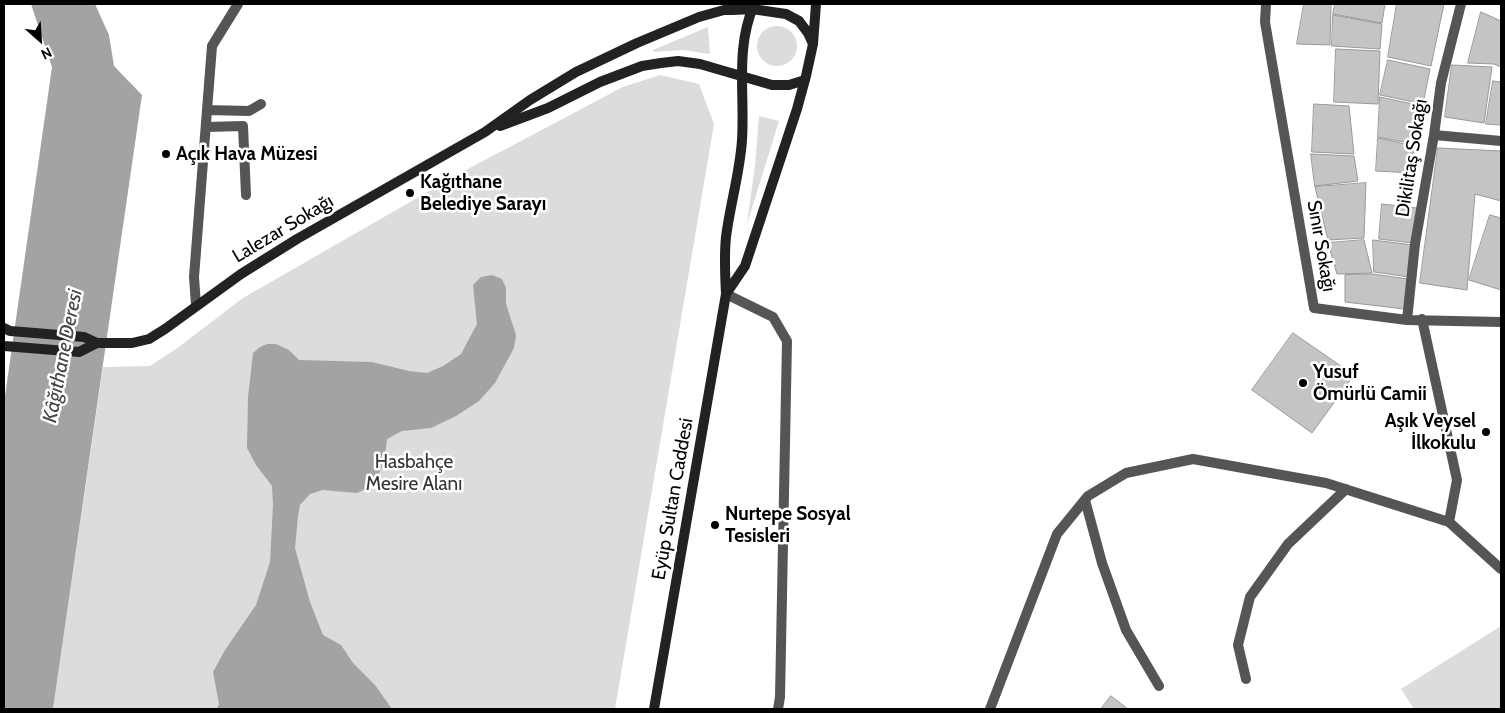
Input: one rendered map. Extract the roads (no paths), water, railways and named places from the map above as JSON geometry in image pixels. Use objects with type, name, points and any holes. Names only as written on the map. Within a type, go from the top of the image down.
[{"type":"street","points":[[196,305],[194,277],[212,46],[238,4]]},
{"type":"street","name":"Eyüp Sultan Caddesi","points":[[726,294],[745,266],[797,109],[813,44],[816,4]]},
{"type":"street","name":"Sınır Sokağı","points":[[1266,4],[1265,22],[1314,308],[1407,320],[1501,322]]},
{"type":"street","name":"Dikilitaş Sokağı","points":[[1407,320],[1415,244],[1441,83],[1461,4]]},
{"type":"street","points":[[753,6],[786,14],[799,21],[813,44]]},
{"type":"street","name":"Eyüp Sultan Caddesi","points":[[654,709],[726,294],[724,266],[726,238],[742,142],[742,55],[746,30],[753,6]]},
{"type":"street","name":"Lalezar Sokağı","points":[[7,329],[84,338],[97,343],[132,343],[149,339],[166,329],[196,305],[241,274],[297,239],[485,132],[530,100],[576,72],[637,43],[699,17],[724,10],[753,6]]},
{"type":"street","name":"Lalezar Sokağı","points":[[485,132],[548,108],[600,82],[642,66],[678,61],[700,64],[741,77]]},
{"type":"street","points":[[741,77],[772,85],[789,85],[805,80]]},
{"type":"street","points":[[207,110],[249,111],[261,104]]},
{"type":"street","points":[[206,128],[243,126],[246,195]]},
{"type":"street","points":[[1434,135],[1501,141]]},
{"type":"street","points":[[726,294],[773,317],[787,341],[778,709]]},
{"type":"street","points":[[1422,319],[1457,480],[1449,522]]},
{"type":"street","name":"Lalezar Sokağı","points":[[6,346],[78,352],[97,343]]},
{"type":"street","points":[[990,709],[1057,534],[1088,496],[1126,473],[1193,459],[1326,483],[1449,522],[1501,569]]},
{"type":"street","points":[[1246,679],[1238,645],[1250,596],[1288,544],[1346,489]]},
{"type":"street","points":[[1085,500],[1102,563],[1126,630],[1160,686]]},
{"type":"water","name":"Kâğıthane Deresi","points":[[31,4],[95,4],[109,35],[114,66],[142,95],[53,709],[4,709],[4,403],[52,67]]},
{"type":"water","points":[[492,275],[502,279],[506,288],[506,304],[516,335],[514,348],[495,383],[479,401],[456,416],[431,428],[402,431],[387,439],[384,462],[378,476],[370,487],[357,493],[323,490],[310,494],[300,505],[295,548],[310,602],[323,635],[341,645],[353,663],[375,685],[392,709],[217,709],[219,704],[213,672],[225,650],[256,605],[270,562],[272,486],[256,465],[247,448],[248,397],[253,353],[267,344],[276,344],[289,350],[299,360],[372,362],[409,371],[427,373],[443,366],[461,354],[477,324],[473,285],[481,277]]},
{"type":"place","name":"Açık Hava Müzesi","points":[[166,154]]},
{"type":"place","name":"Kağıthane Belediye Sarayı","points":[[410,193]]},
{"type":"place","name":"Yusuf Ömürlü Camii","points":[[1303,383]]},
{"type":"place","name":"Aşık Veysel İlkokulu","points":[[1486,432]]},
{"type":"place","name":"Nurtepe Sosyal Tesisleri","points":[[715,525]]},
{"type":"park label","name":"Hasbahçe Mesire Alanı","points":[[414,473]]}]
